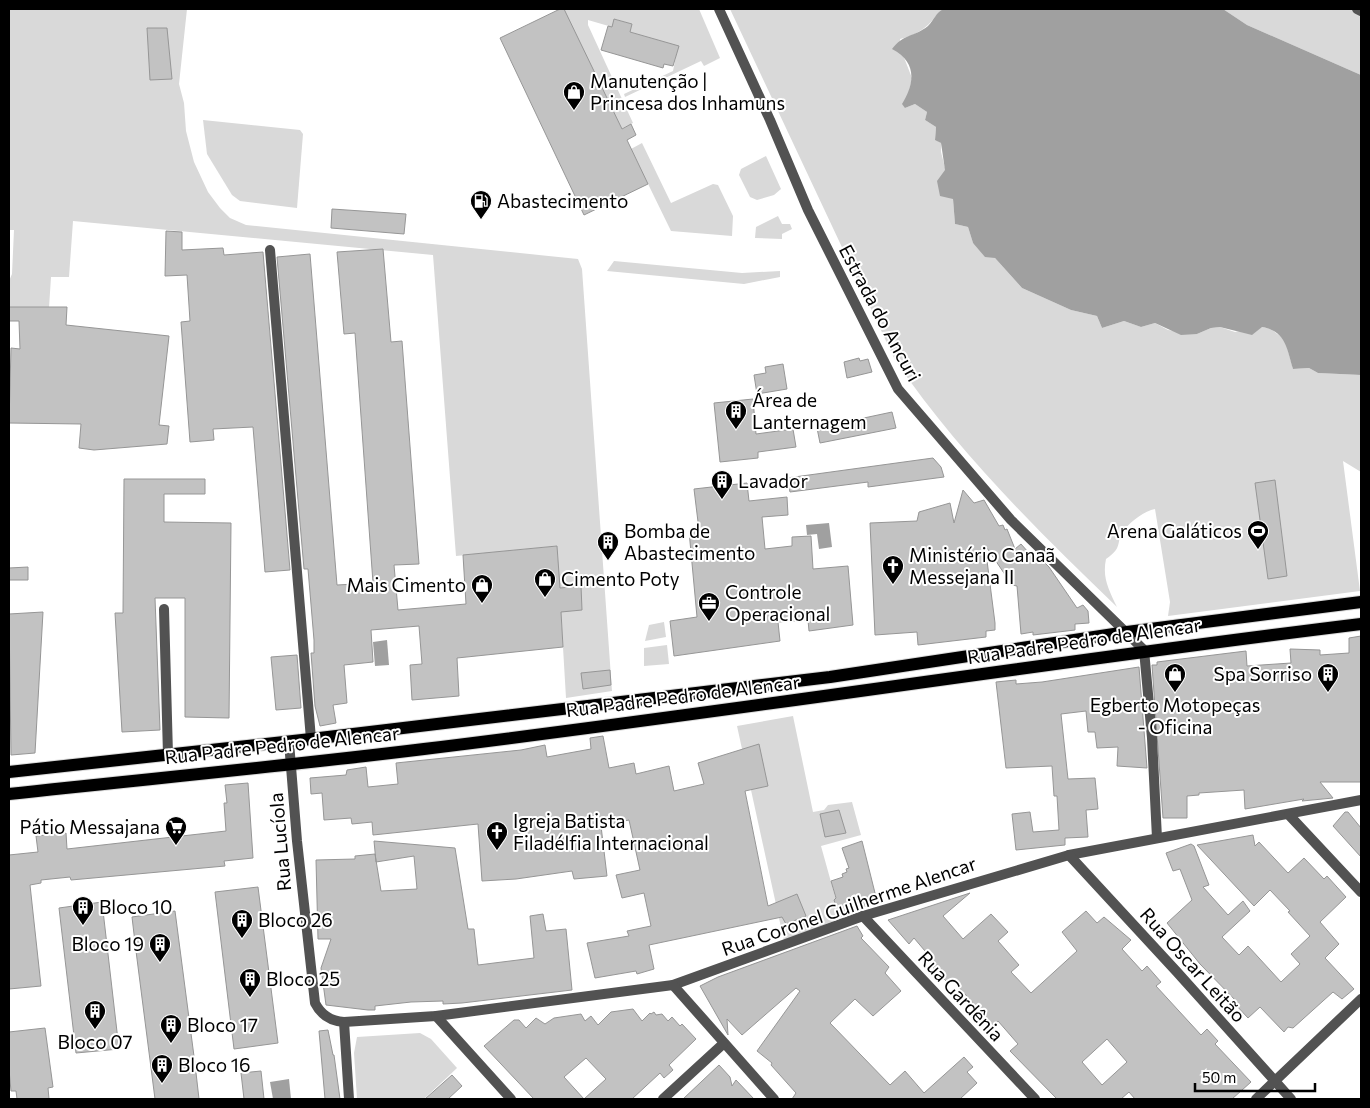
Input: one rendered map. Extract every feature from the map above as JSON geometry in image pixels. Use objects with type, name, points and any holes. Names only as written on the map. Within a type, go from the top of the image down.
[{"type":"main road","name":"Rua Padre Pedro de Alencar","points":[[9,772],[312,740],[865,672],[1127,632],[1361,602]]},
{"type":"main road","name":"Rua Padre Pedro de Alencar","points":[[9,791],[291,764],[424,749],[1144,650],[1361,624]]},
{"type":"main road","points":[[649,698],[652,719]]},
{"type":"street","name":"Estrada do Ancuri","points":[[719,9],[770,120],[808,210],[898,389],[1039,550],[1144,650]]},
{"type":"street","points":[[1357,9],[1361,10]]},
{"type":"street","points":[[270,250],[312,740]]},
{"type":"street","points":[[164,609],[168,755]]},
{"type":"street","points":[[1144,650],[1152,738],[1156,838]]},
{"type":"street","name":"Rua Lucíola","points":[[289,742],[297,841],[315,1003],[324,1015],[334,1021],[344,1022]]},
{"type":"street","name":"Rua Coronel Guilherme Alencar","points":[[344,1022],[436,1016],[673,985],[863,916],[1069,855],[1361,800]]},
{"type":"street","points":[[1289,815],[1361,892]]},
{"type":"street","name":"Rua Oscar Leitão","points":[[1069,855],[1291,1099]]},
{"type":"street","name":"Rua Gardênia","points":[[863,916],[1034,1099]]},
{"type":"street","points":[[673,985],[723,1044],[774,1099]]},
{"type":"street","points":[[1256,1099],[1361,999]]},
{"type":"street","points":[[436,1016],[511,1099]]},
{"type":"street","points":[[344,1022],[349,1099]]},
{"type":"street","points":[[663,1099],[723,1044]]},
{"type":"shaded area","points":[[9,9],[187,9],[179,84],[184,103],[186,131],[194,162],[208,192],[230,218],[246,225],[578,259],[582,269],[612,691],[566,698],[557,546],[456,556],[433,255],[73,221],[69,277],[51,277],[49,308],[9,308],[9,281],[12,274],[14,230],[9,230]]},
{"type":"shaded area","points":[[563,9],[699,9],[720,58],[704,66],[701,61],[625,97],[624,94],[673,71],[678,46],[630,32],[632,24],[615,19],[612,27],[588,20],[588,25],[633,123],[621,129]]},
{"type":"shaded area","points":[[730,9],[944,9],[923,29],[900,39],[903,55],[912,78],[905,108],[915,104],[927,112],[925,120],[936,127],[935,139],[941,143],[941,152],[953,199],[955,224],[968,227],[973,243],[995,258],[1022,288],[1071,310],[1097,316],[1102,328],[1124,321],[1141,327],[1155,323],[1168,330],[1197,334],[1211,328],[1220,327],[1235,332],[1262,327],[1271,329],[1285,340],[1293,369],[1309,368],[1318,373],[1361,375],[1361,472],[1343,461],[1360,591],[1168,616],[1170,602],[1155,509],[1143,514],[1128,526],[1122,533],[1115,551],[1106,559],[1106,578],[1117,607],[1057,549],[972,458],[919,394],[895,360]]},
{"type":"shaded area","points":[[944,9],[1223,9],[1247,25],[1361,75],[1361,375],[1318,373],[1309,368],[1293,369],[1287,348],[1281,337],[1276,332],[1262,327],[1252,335],[1220,327],[1211,328],[1197,334],[1181,335],[1155,323],[1141,327],[1124,321],[1102,328],[1097,316],[1071,310],[1022,288],[995,258],[985,257],[973,243],[968,227],[955,224],[953,199],[940,196],[937,181],[945,170],[941,143],[935,140],[936,127],[925,120],[927,112],[915,104],[905,108],[902,104],[911,81],[910,67],[900,54],[892,49],[900,41],[928,26],[937,14]]},
{"type":"shaded area","points":[[1223,9],[1361,9],[1361,75],[1247,25]]},
{"type":"shaded area","points":[[203,120],[300,130],[303,134],[297,208],[240,201],[232,195],[207,154]]},
{"type":"shaded area","points":[[642,143],[671,203],[713,184],[718,185],[733,216],[732,236],[671,231],[631,149]]},
{"type":"shaded area","points":[[766,156],[781,189],[774,195],[757,200],[750,197],[739,175],[741,169]]},
{"type":"shaded area","points":[[778,216],[782,224],[790,224],[792,229],[782,234],[782,239],[755,238],[756,227]]},
{"type":"shaded area","points":[[614,261],[742,273],[780,271],[780,277],[744,284],[607,271]]},
{"type":"shaded area","points":[[829,523],[832,547],[819,549],[817,534],[807,535],[806,525]]},
{"type":"shaded area","points":[[664,622],[666,637],[645,641],[649,625]]},
{"type":"shaded area","points":[[387,640],[389,665],[375,666],[373,642]]},
{"type":"shaded area","points":[[667,645],[669,664],[644,666],[644,648]]},
{"type":"shaded area","points":[[793,716],[813,812],[824,810],[828,805],[852,802],[861,835],[821,846],[841,918],[784,941],[737,726]]},
{"type":"shaded area","points":[[420,1033],[431,1039],[457,1068],[424,1099],[357,1099],[354,1053],[357,1037]]},
{"type":"shaded area","points":[[289,1079],[291,1099],[273,1099],[270,1082]]},
{"type":"building","name":"Manutenção | Princesa dos Inhamuns","points":[[560,9],[564,9],[622,129],[631,124],[636,135],[627,140],[648,184],[584,215],[500,38]]},
{"type":"building","points":[[614,19],[632,24],[630,32],[679,46],[673,66],[664,64],[663,68],[601,50],[608,26],[612,27]]},
{"type":"building","points":[[147,28],[167,28],[172,79],[150,80]]},
{"type":"building","points":[[332,209],[406,214],[404,234],[331,228]]},
{"type":"building","points":[[166,231],[182,232],[182,250],[223,248],[224,255],[263,252],[290,570],[265,572],[253,427],[213,429],[214,440],[190,442],[181,322],[190,321],[187,275],[165,276]]},
{"type":"building","points":[[383,249],[391,342],[402,341],[419,564],[394,565],[398,610],[466,604],[463,555],[557,546],[560,588],[581,586],[582,610],[561,612],[563,647],[457,658],[459,696],[412,700],[410,665],[422,664],[419,626],[371,630],[373,662],[344,665],[347,703],[333,705],[336,723],[320,726],[315,706],[311,653],[314,653],[314,640],[308,569],[304,569],[277,257],[310,254],[337,585],[373,583],[355,333],[344,334],[337,252]]},
{"type":"building","points":[[9,307],[67,307],[66,325],[169,336],[159,425],[169,426],[167,444],[94,450],[79,448],[81,424],[9,423],[11,348],[20,349],[19,321],[9,321]]},
{"type":"building","points":[[859,358],[860,361],[868,359],[872,372],[847,378],[844,362]]},
{"type":"building","points":[[783,364],[787,389],[757,394],[754,375],[766,373],[765,367]]},
{"type":"building","name":"Área de Lanternagem","points":[[753,399],[756,434],[793,429],[796,447],[758,452],[758,458],[720,462],[714,403]]},
{"type":"building","points":[[892,412],[896,428],[820,443],[817,428]]},
{"type":"building","points":[[933,458],[941,467],[944,477],[868,487],[868,482],[790,492],[787,478]]},
{"type":"building","points":[[124,479],[205,479],[205,494],[164,494],[164,522],[231,523],[229,718],[185,717],[185,598],[155,598],[160,730],[122,732],[115,613],[123,613]]},
{"type":"building","points":[[1275,480],[1287,576],[1268,579],[1255,483]]},
{"type":"building","points":[[747,483],[749,501],[787,497],[788,515],[762,517],[765,549],[792,546],[792,537],[811,536],[813,569],[848,566],[853,625],[809,631],[808,620],[778,622],[780,641],[674,656],[670,621],[697,617],[689,531],[699,530],[694,489]]},
{"type":"building","points":[[963,490],[974,503],[984,500],[999,526],[1003,525],[1005,530],[1007,529],[1015,549],[1021,544],[1036,561],[1040,558],[1049,567],[1077,608],[1083,605],[1088,611],[1089,623],[1075,624],[1075,630],[1033,635],[1033,632],[1021,634],[1017,586],[1012,585],[985,545],[995,630],[986,631],[986,637],[918,645],[917,632],[875,635],[870,523],[917,521],[919,512],[950,503],[954,523]]},
{"type":"building","points":[[28,567],[28,580],[9,580],[9,568]]},
{"type":"building","points":[[43,612],[35,753],[11,755],[9,614]]},
{"type":"building","points":[[1361,636],[1361,782],[1320,782],[1333,798],[1302,801],[1304,799],[1245,809],[1244,790],[1199,793],[1199,795],[1187,796],[1187,818],[1163,818],[1152,665],[1157,665],[1157,662],[1246,651],[1247,666],[1291,663],[1290,649],[1320,650],[1320,655],[1349,653],[1349,638]]},
{"type":"building","points":[[297,655],[301,708],[276,710],[271,657]]},
{"type":"building","points":[[1139,667],[1147,768],[1117,766],[1118,747],[1097,748],[1095,732],[1088,732],[1086,711],[1061,714],[1068,779],[1095,778],[1098,809],[1086,810],[1088,837],[1065,838],[1065,845],[1016,850],[1012,814],[1030,812],[1033,832],[1059,830],[1057,796],[1054,796],[1052,766],[1006,768],[996,682],[1016,680],[1016,684],[1042,682]]},
{"type":"building","points":[[610,670],[611,685],[583,689],[581,673]]},
{"type":"building","points":[[603,736],[609,768],[634,763],[636,774],[669,766],[674,791],[704,784],[698,763],[759,744],[768,786],[745,791],[768,906],[797,894],[806,916],[786,924],[782,917],[649,945],[654,969],[637,974],[636,971],[595,978],[587,943],[629,936],[627,931],[651,926],[644,893],[622,898],[616,875],[640,870],[629,820],[601,826],[607,876],[574,879],[572,871],[516,879],[482,881],[478,824],[373,835],[372,822],[352,824],[351,818],[324,820],[322,793],[311,794],[310,778],[346,775],[347,770],[366,767],[368,787],[398,784],[396,763],[521,750],[545,745],[547,757],[591,749],[590,738]]},
{"type":"building","name":"Pátio Messajana","points":[[248,783],[253,858],[224,861],[225,866],[71,880],[70,877],[41,880],[41,883],[30,885],[41,986],[9,989],[9,855],[38,852],[36,836],[66,833],[67,849],[226,831],[224,803],[227,803],[225,785]]},
{"type":"building","points":[[839,810],[846,833],[825,837],[820,814]]},
{"type":"building","points":[[1345,812],[1348,812],[1361,828],[1361,857],[1333,826]]},
{"type":"building","points":[[1253,835],[1255,846],[1259,842],[1288,873],[1304,858],[1324,879],[1327,876],[1346,897],[1320,922],[1339,944],[1325,958],[1354,989],[1342,999],[1333,992],[1293,1028],[1288,1027],[1284,1032],[1260,1007],[1248,1018],[1235,1004],[1237,1002],[1200,964],[1167,923],[1192,900],[1180,869],[1173,871],[1166,853],[1191,844],[1194,846],[1209,885],[1203,887],[1228,915],[1243,901],[1250,911],[1222,937],[1239,955],[1248,946],[1281,982],[1300,964],[1291,954],[1310,936],[1288,912],[1290,911],[1270,890],[1254,906],[1197,845]]},
{"type":"building","points":[[374,841],[455,848],[468,929],[474,929],[478,965],[534,958],[530,916],[543,914],[546,931],[566,929],[572,990],[462,1003],[443,1004],[443,1001],[411,1002],[375,1006],[375,1010],[326,1005],[321,968],[331,939],[318,939],[316,860],[355,859],[355,856],[375,854],[376,858]],"holes":[[[414,856],[417,889],[381,891],[376,862]]]},
{"type":"building","points":[[862,841],[876,897],[864,900],[865,907],[840,917],[834,900],[836,898],[831,881],[843,877],[842,874],[847,872],[846,869],[849,868],[842,848]]},
{"type":"building","points":[[258,887],[278,1043],[234,1049],[215,892]]},
{"type":"building","points":[[970,893],[943,916],[963,939],[991,914],[1008,932],[998,941],[1019,965],[1011,972],[1031,993],[1077,951],[1062,932],[1086,911],[1097,923],[1104,917],[1131,940],[1122,949],[1142,971],[1147,966],[1161,982],[1156,986],[1201,1035],[1207,1029],[1218,1041],[1215,1044],[1251,1082],[1232,1099],[1135,1099],[1129,1092],[1121,1099],[1057,1099],[1010,1051],[1018,1044],[998,1021],[994,1026],[953,981],[949,984],[933,968],[936,964],[914,938],[909,944],[888,920]],"holes":[[[1107,1039],[1127,1062],[1102,1085],[1082,1062]]]},
{"type":"building","points":[[102,902],[119,1049],[76,1053],[59,908]]},
{"type":"building","points":[[175,911],[199,1099],[155,1099],[136,951],[132,917]]},
{"type":"building","points":[[857,926],[863,936],[861,938],[889,967],[885,973],[901,991],[873,1016],[855,999],[830,1023],[890,1085],[905,1071],[924,1093],[964,1057],[973,1067],[967,1072],[977,1083],[960,1099],[792,1099],[796,1093],[771,1065],[772,1063],[757,1051],[800,991],[796,988],[742,1035],[727,1019],[728,1035],[700,986],[718,977]]},
{"type":"building","points":[[633,1009],[642,1021],[650,1013],[654,1012],[656,1015],[662,1014],[668,1021],[672,1017],[680,1026],[682,1024],[696,1039],[669,1065],[673,1070],[664,1078],[660,1073],[632,1099],[584,1099],[534,1099],[484,1046],[514,1020],[519,1020],[526,1028],[536,1018],[545,1024],[554,1018],[581,1014],[585,1021],[591,1016],[598,1025],[611,1012]],"holes":[[[586,1058],[606,1079],[584,1099],[564,1077]]]},
{"type":"building","points":[[45,1028],[53,1087],[48,1088],[49,1099],[17,1099],[16,1091],[11,1091],[9,1032]]},
{"type":"building","points":[[328,1030],[334,1055],[340,1099],[325,1099],[319,1031]]},
{"type":"building","points":[[719,1065],[730,1077],[732,1086],[736,1080],[754,1099],[683,1099]]},
{"type":"building","points":[[261,1071],[264,1099],[244,1099],[241,1073]]},
{"type":"building","points":[[452,1075],[462,1086],[448,1099],[425,1099]]},
{"type":"place","name":"Manutenção | Princesa dos Inhamuns","points":[[574,111]]},
{"type":"place","name":"Abastecimento","points":[[481,220]]},
{"type":"place","name":"Área de Lanternagem","points":[[736,430]]},
{"type":"place","name":"Lavador","points":[[722,500]]},
{"type":"place","name":"Arena Galáticos","points":[[1258,550]]},
{"type":"place","name":"Bomba de Abastecimento","points":[[608,561]]},
{"type":"place","name":"Ministério Canaã Messejana II","points":[[893,585]]},
{"type":"place","name":"Cimento Poty","points":[[545,598]]},
{"type":"place","name":"Mais Cimento","points":[[482,604]]},
{"type":"place","name":"Controle Operacional","points":[[709,622]]},
{"type":"place","name":"Egberto Motopeças - Oficina","points":[[1175,693]]},
{"type":"place","name":"Spa Sorriso","points":[[1328,693]]},
{"type":"place","name":"Pátio Messajana","points":[[176,846]]},
{"type":"place","name":"Igreja Batista Filadélfia Internacional","points":[[497,851]]},
{"type":"place","name":"Bloco 10","points":[[83,926]]},
{"type":"place","name":"Bloco 26","points":[[242,939]]},
{"type":"place","name":"Bloco 19","points":[[160,963]]},
{"type":"place","name":"Bloco 25","points":[[250,998]]},
{"type":"place","name":"Bloco 07","points":[[95,1030]]},
{"type":"place","name":"Bloco 17","points":[[171,1044]]},
{"type":"place","name":"Bloco 16","points":[[162,1084]]}]
